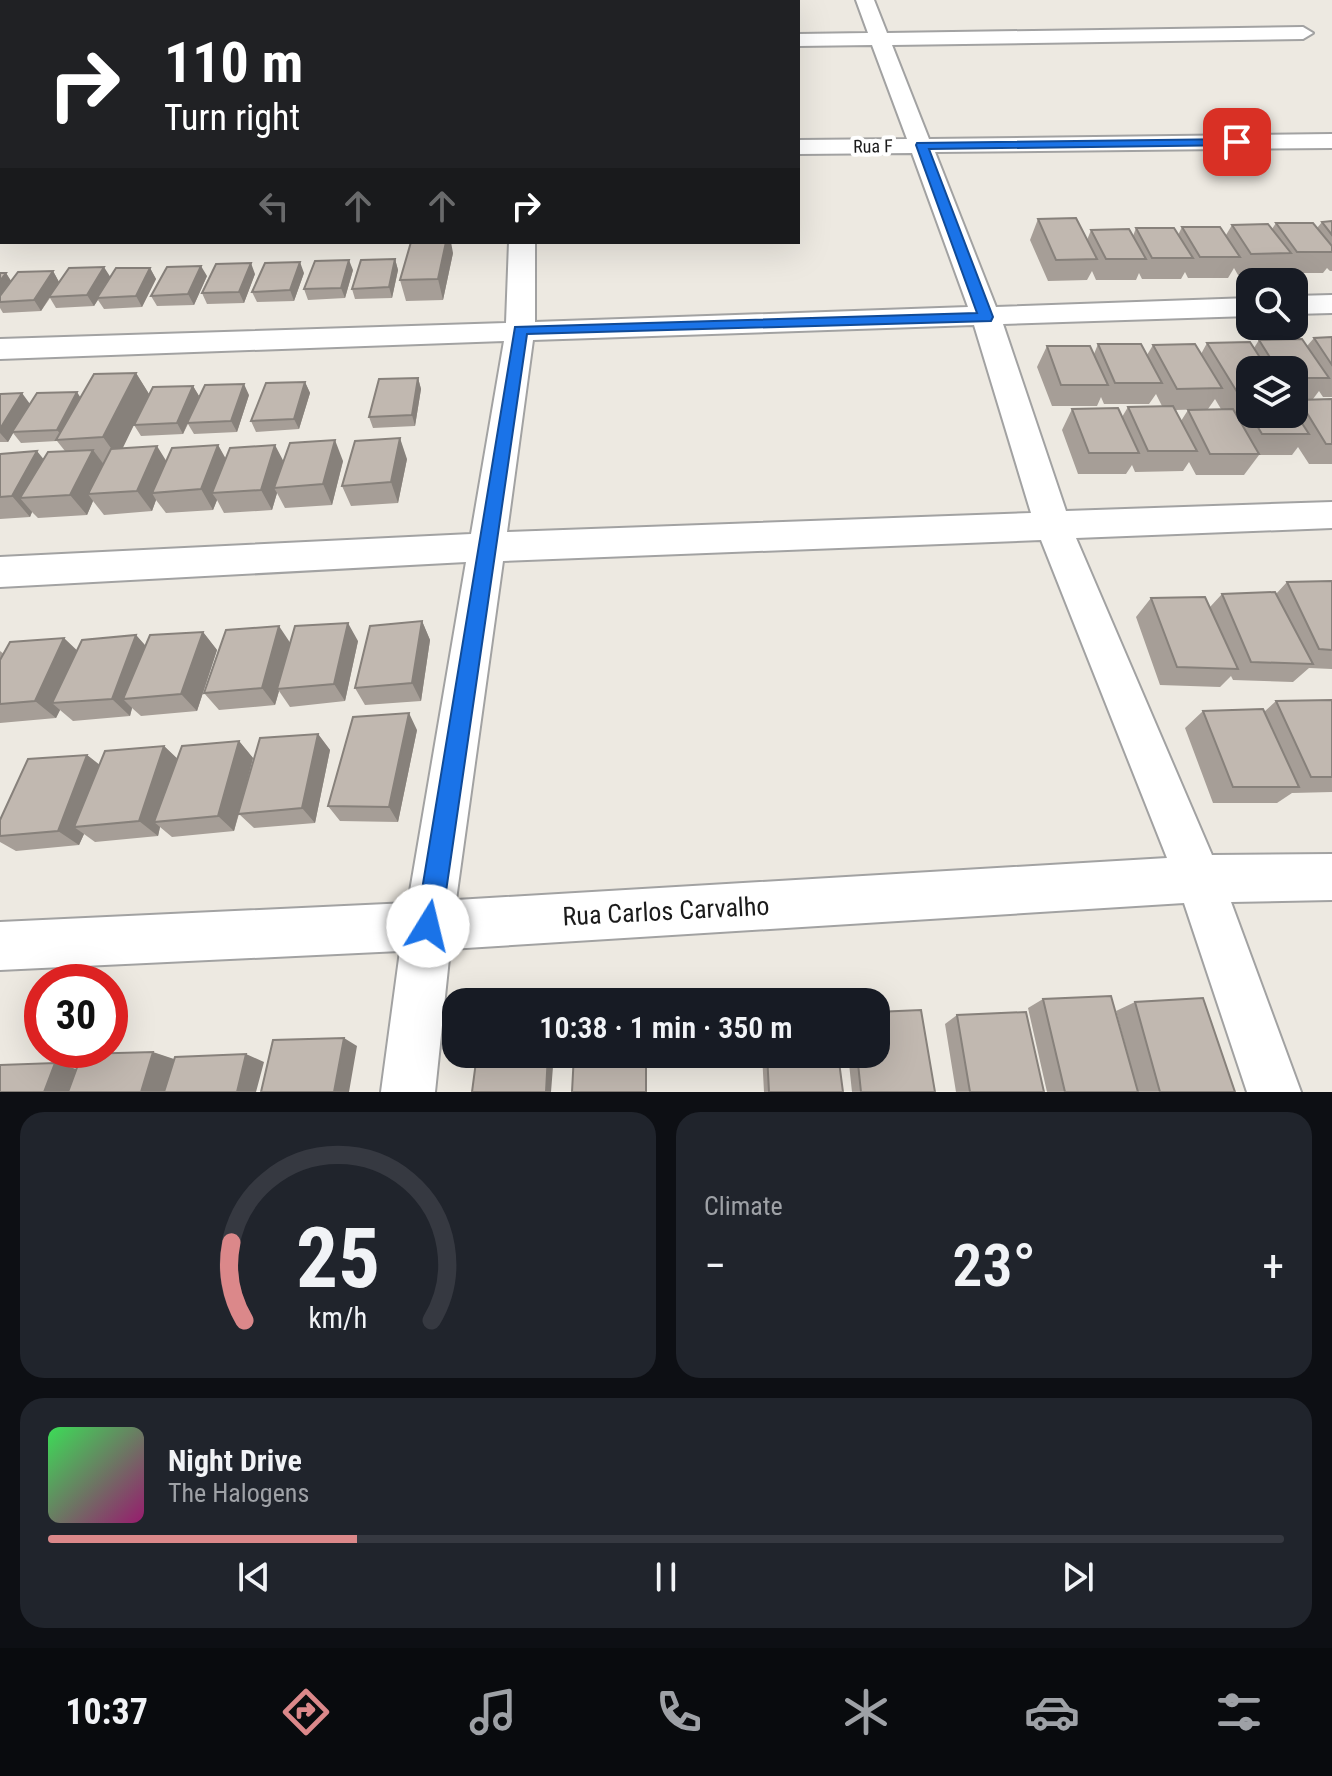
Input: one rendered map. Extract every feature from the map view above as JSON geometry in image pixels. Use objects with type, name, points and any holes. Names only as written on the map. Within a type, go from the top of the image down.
[{"type":"street","points":[[865,0],[986,317],[1053,526],[1199,879],[1274,1092]]},
{"type":"street","points":[[800,40],[1303,33]]},
{"type":"street","name":"Rua F","points":[[800,147],[1332,141]]},
{"type":"street","points":[[408,1092],[428,926],[520,330],[522,244]]},
{"type":"street","points":[[1308,305],[1332,304]]},
{"type":"street","points":[[0,349],[1236,308]]},
{"type":"street","points":[[0,572],[485,547],[1332,515]]},
{"type":"street","name":"Rua Carlos Carvalho","points":[[0,946],[428,926],[1199,879],[1332,877]]},
{"type":"building","points":[[1076,218],[1097,259],[1056,260],[1038,219]]},
{"type":"building","points":[[1332,221],[1332,235],[1322,222]]},
{"type":"building","points":[[1276,223],[1313,223],[1332,246],[1332,252],[1297,252]]},
{"type":"building","points":[[1268,224],[1291,253],[1251,254],[1232,225]]},
{"type":"building","points":[[1182,227],[1220,227],[1240,257],[1200,257]]},
{"type":"building","points":[[1136,228],[1174,228],[1193,258],[1152,258]]},
{"type":"building","points":[[1129,229],[1146,259],[1106,259],[1091,230]]},
{"type":"building","points":[[410,244],[446,244],[438,279],[400,280]]},
{"type":"building","points":[[395,259],[389,287],[352,289],[361,260]]},
{"type":"building","points":[[349,260],[341,288],[304,289],[315,261]]},
{"type":"building","points":[[300,262],[290,290],[252,292],[265,263]]},
{"type":"building","points":[[251,263],[239,292],[202,293],[216,264]]},
{"type":"building","points":[[201,266],[188,294],[151,296],[167,267]]},
{"type":"building","points":[[104,267],[87,295],[49,297],[69,268]]},
{"type":"building","points":[[116,268],[150,268],[136,296],[97,298]]},
{"type":"building","points":[[53,271],[34,300],[0,302],[0,296],[18,272]]},
{"type":"building","points":[[1332,337],[1332,365],[1314,338]]},
{"type":"building","points":[[1259,340],[1303,340],[1329,378],[1308,378],[1308,356],[1269,356]]},
{"type":"building","points":[[1250,342],[1259,356],[1236,356],[1236,390],[1207,343]]},
{"type":"building","points":[[1098,344],[1141,344],[1162,383],[1115,383]]},
{"type":"building","points":[[1195,344],[1222,388],[1177,389],[1153,345]]},
{"type":"building","points":[[1047,346],[1090,346],[1108,385],[1061,385]]},
{"type":"building","points":[[136,373],[103,437],[56,440],[94,374]]},
{"type":"building","points":[[418,378],[412,415],[369,417],[379,379]]},
{"type":"building","points":[[305,382],[294,419],[251,421],[266,383]]},
{"type":"building","points":[[244,384],[231,421],[187,423],[205,385]]},
{"type":"building","points":[[193,386],[177,423],[134,425],[153,387]]},
{"type":"building","points":[[77,392],[57,430],[12,432],[37,393]]},
{"type":"building","points":[[22,393],[0,429],[0,394]]},
{"type":"building","points":[[1332,399],[1332,444],[1326,444],[1308,415],[1308,400]]},
{"type":"building","points":[[1173,406],[1197,451],[1148,451],[1128,407]]},
{"type":"building","points":[[1118,408],[1139,453],[1089,453],[1072,409]]},
{"type":"building","points":[[1233,409],[1236,428],[1244,428],[1259,454],[1210,454],[1188,410]]},
{"type":"building","points":[[1258,428],[1305,428],[1309,434],[1262,434]]},
{"type":"building","points":[[400,438],[391,482],[342,486],[355,441]]},
{"type":"building","points":[[335,440],[323,484],[274,488],[290,443]]},
{"type":"building","points":[[218,445],[201,489],[152,493],[172,448]]},
{"type":"building","points":[[275,445],[261,490],[212,493],[230,448]]},
{"type":"building","points":[[157,446],[137,491],[88,494],[111,449]]},
{"type":"building","points":[[93,450],[70,495],[20,498],[48,452]]},
{"type":"building","points":[[37,451],[12,496],[0,497],[0,454]]},
{"type":"building","points":[[1332,581],[1332,650],[1319,649],[1287,582]]},
{"type":"building","points":[[1275,592],[1313,664],[1251,662],[1222,594]]},
{"type":"building","points":[[1205,597],[1238,669],[1177,667],[1151,598]]},
{"type":"building","points":[[422,621],[412,683],[355,688],[370,626]]},
{"type":"building","points":[[348,623],[334,684],[277,689],[295,626]]},
{"type":"building","points":[[279,626],[262,688],[204,693],[226,630]]},
{"type":"building","points":[[203,632],[181,694],[123,699],[150,635]]},
{"type":"building","points":[[136,635],[112,699],[52,703],[82,640]]},
{"type":"building","points":[[64,638],[35,701],[0,704],[0,660],[10,642]]},
{"type":"building","points":[[1332,700],[1332,777],[1311,777],[1276,701]]},
{"type":"building","points":[[1263,709],[1299,787],[1233,787],[1203,711]]},
{"type":"building","points":[[409,713],[389,807],[328,806],[353,717]]},
{"type":"building","points":[[318,734],[302,808],[238,814],[260,738]]},
{"type":"building","points":[[239,741],[218,816],[154,822],[182,746]]},
{"type":"building","points":[[164,746],[139,821],[74,827],[105,751]]},
{"type":"building","points":[[87,755],[58,831],[0,836],[0,820],[28,759]]},
{"type":"building","points":[[1111,996],[1138,1092],[1065,1092],[1043,999]]},
{"type":"building","points":[[1203,998],[1235,1092],[1160,1092],[1135,1002]]},
{"type":"building","points":[[921,1010],[935,1092],[861,1092],[858,1068],[890,1068],[890,1011]]},
{"type":"building","points":[[1026,1012],[1044,1092],[970,1092],[957,1015]]},
{"type":"building","points":[[344,1038],[334,1092],[261,1092],[273,1040]]},
{"type":"building","points":[[153,1052],[141,1092],[68,1092],[77,1068],[128,1068],[128,1053]]},
{"type":"building","points":[[246,1054],[237,1092],[164,1092],[175,1057]]},
{"type":"building","points":[[0,1065],[53,1068],[44,1092],[0,1092]]},
{"type":"building","points":[[475,1068],[547,1068],[546,1092],[472,1092]]},
{"type":"building","points":[[573,1068],[646,1068],[646,1092],[572,1092]]},
{"type":"building","points":[[768,1068],[840,1068],[843,1092],[769,1092]]},
{"type":"route","points":[[428,926],[520,330],[986,317],[921,145],[1237,142]]}]
